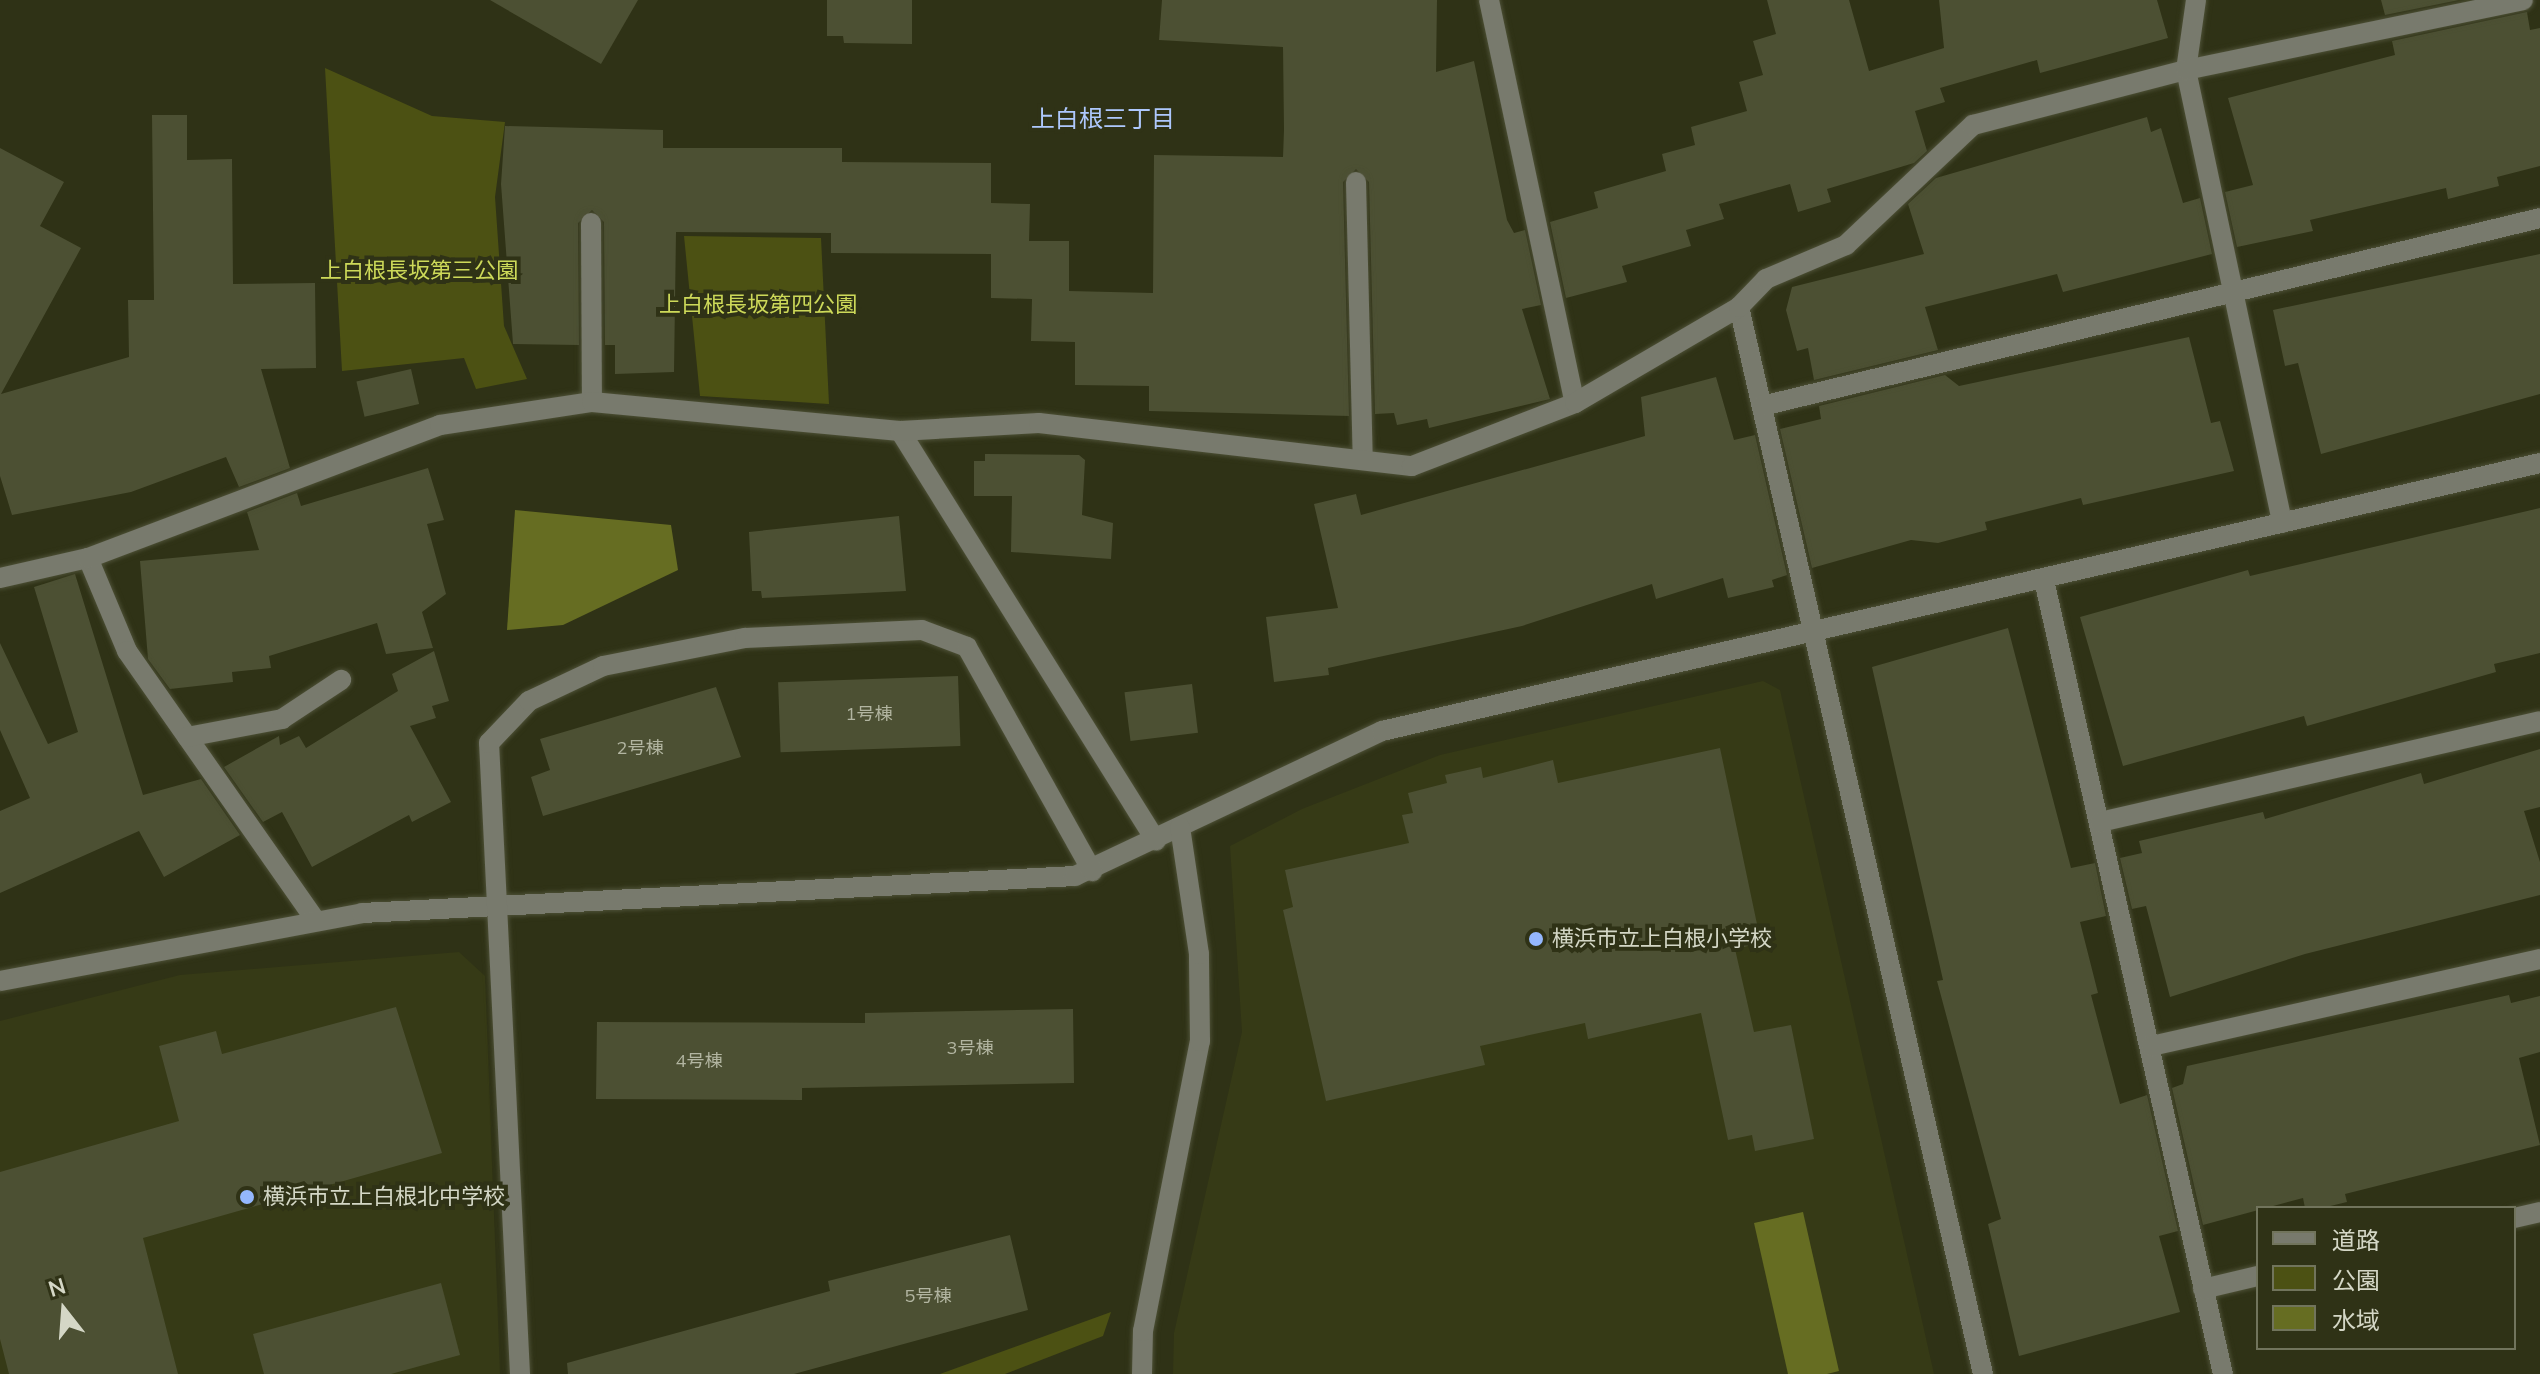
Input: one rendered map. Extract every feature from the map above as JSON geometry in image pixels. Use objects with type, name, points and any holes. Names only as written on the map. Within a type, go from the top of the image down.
[{"type":"street","points":[[1489,0],[1575,403]]},
{"type":"street","points":[[2196,0],[2186,70],[2228,289],[2282,523]]},
{"type":"street","points":[[0,578],[88,558],[440,425],[592,402],[900,431],[1039,423],[1412,466],[1575,403],[1739,307],[1766,279],[1846,245],[1973,125],[2186,70],[2523,0]]},
{"type":"street","points":[[1356,182],[1363,459]]},
{"type":"street","points":[[1762,406],[2228,289],[2540,218]]},
{"type":"street","points":[[591,223],[592,402]]},
{"type":"street","points":[[1739,307],[1983,1374]]},
{"type":"street","points":[[900,431],[1156,841]]},
{"type":"street","points":[[0,981],[315,919],[500,900],[1092,871],[1382,731],[2540,463]]},
{"type":"street","points":[[88,558],[127,651],[315,919]]},
{"type":"street","points":[[2044,580],[2223,1374]]},
{"type":"street","points":[[520,1374],[500,900],[489,743],[529,701],[603,666],[760,638],[922,630],[967,647],[1092,871]]},
{"type":"street","points":[[187,737],[282,719],[341,680]]},
{"type":"street","points":[[2100,822],[2540,721]]},
{"type":"street","points":[[1142,1374],[1143,1331],[1200,1041],[1199,954],[1180,827]]},
{"type":"street","points":[[2151,1046],[2540,959]]},
{"type":"street","points":[[2516,1218],[2540,1212]]},
{"type":"street","points":[[2203,1289],[2256,1276]]},
{"type":"shaded area","name":"横浜市立上白根小学校","points":[[1763,681],[1780,690],[1934,1374],[1173,1374],[1174,1333],[1242,1032],[1230,846],[1302,809],[1440,755]]},
{"type":"shaded area","name":"横浜市立上白根北中学校","points":[[459,952],[485,976],[500,1374],[0,1374],[0,1021],[180,975]]},
{"type":"green space","name":"上白根長坂第三公園","points":[[325,68],[432,116],[505,122],[495,197],[504,326],[527,379],[476,389],[464,358],[342,371]]},
{"type":"green space","name":"上白根長坂第四公園","points":[[684,236],[821,238],[829,404],[700,396]]},
{"type":"green space","points":[[1111,1312],[1103,1336],[1005,1374],[940,1374]]},
{"type":"water","points":[[515,510],[671,525],[678,570],[563,625],[507,630]]},
{"type":"water","points":[[1803,1212],[1839,1371],[1827,1374],[1788,1374],[1754,1223]]},
{"type":"building","points":[[490,0],[638,0],[601,64]]},
{"type":"building","points":[[827,0],[912,0],[912,44],[844,43],[843,36],[827,36]]},
{"type":"building","points":[[1162,0],[1437,0],[1436,72],[1474,61],[1507,220],[1514,233],[1525,230],[1541,305],[1522,309],[1550,399],[1429,428],[1427,419],[1397,425],[1394,413],[1375,414],[1369,182],[1356,169],[1343,182],[1349,416],[1149,411],[1149,386],[1075,385],[1075,342],[1031,341],[1032,299],[991,298],[991,254],[831,253],[831,233],[676,232],[674,372],[615,374],[615,345],[605,345],[604,222],[592,210],[578,223],[579,345],[513,344],[501,184],[505,126],[663,130],[663,148],[842,148],[842,162],[991,163],[991,203],[1030,204],[1029,241],[1069,241],[1069,291],[1153,293],[1154,155],[1283,157],[1284,130],[1283,47],[1159,40]]},
{"type":"building","points":[[1767,0],[1849,0],[1869,71],[1944,48],[1939,0],[2157,0],[2168,38],[2040,73],[2037,60],[1940,88],[1945,102],[1915,111],[1927,151],[1914,163],[1827,189],[1831,202],[1798,212],[1790,184],[1719,204],[1724,219],[1686,230],[1691,246],[1622,266],[1627,282],[1566,298],[1550,222],[1598,208],[1594,192],[1666,171],[1662,154],[1695,145],[1691,127],[1747,111],[1739,82],[1763,75],[1753,41],[1776,34]]},
{"type":"building","points":[[2381,0],[2459,0],[2385,15]]},
{"type":"building","points":[[2527,12],[2530,30],[2540,28],[2540,166],[2497,177],[2499,186],[2448,199],[2446,188],[2310,220],[2313,231],[2237,247],[2225,192],[2253,185],[2228,98],[2395,55],[2392,41]]},
{"type":"building","points":[[152,115],[187,115],[187,160],[232,159],[233,284],[315,283],[316,368],[261,369],[290,468],[239,487],[226,457],[131,492],[12,515],[0,476],[0,148],[64,182],[40,226],[81,248],[1,394],[129,357],[128,300],[154,300]]},
{"type":"building","points":[[2147,117],[2151,132],[2161,128],[2183,203],[2200,198],[2212,254],[2063,292],[2057,274],[1925,307],[1938,350],[1814,380],[1808,348],[1797,351],[1786,310],[1792,287],[1924,254],[1908,204],[1936,178]]},
{"type":"building","points":[[2540,254],[2540,394],[2321,454],[2298,363],[2285,366],[2273,310]]},
{"type":"building","points":[[2189,337],[2211,423],[2220,421],[2234,471],[2083,505],[2081,498],[1985,522],[1987,530],[1938,543],[1911,540],[1812,568],[1780,429],[1821,419],[1819,406],[1945,375],[1959,386]]},
{"type":"building","points":[[411,369],[419,404],[365,417],[356,382]]},
{"type":"building","points":[[1716,377],[1734,440],[1755,435],[1787,575],[1772,580],[1774,587],[1728,598],[1723,578],[1656,599],[1652,584],[1522,626],[1328,668],[1329,675],[1274,682],[1266,617],[1338,608],[1314,504],[1356,494],[1361,515],[1645,436],[1641,397]]},
{"type":"building","points":[[985,454],[1079,455],[1085,460],[1082,515],[1113,523],[1111,559],[1011,552],[1012,496],[974,496],[974,461],[985,461]]},
{"type":"building","points":[[428,468],[444,520],[427,524],[446,594],[422,612],[433,648],[386,654],[377,623],[269,656],[271,668],[232,672],[233,682],[170,689],[148,659],[140,561],[259,550],[247,512],[297,493],[301,506]]},
{"type":"building","points":[[2540,508],[2540,653],[2494,664],[2496,672],[2307,726],[2304,716],[2123,766],[2080,617],[2248,570],[2250,576]]},
{"type":"building","points":[[899,516],[906,591],[762,598],[761,591],[752,591],[749,532]]},
{"type":"building","points":[[75,574],[143,795],[201,779],[240,835],[164,877],[139,831],[0,893],[0,811],[30,798],[0,730],[0,643],[48,744],[78,732],[34,587]]},
{"type":"building","points":[[2008,628],[2071,868],[2095,863],[2106,916],[2080,922],[2098,993],[2091,995],[2120,1104],[2147,1095],[2178,1231],[2159,1236],[2180,1312],[2019,1356],[1988,1224],[2001,1219],[1937,981],[1943,980],[1872,667]]},
{"type":"building","points":[[434,651],[449,701],[432,706],[436,718],[410,726],[451,802],[412,822],[409,815],[312,867],[282,812],[263,822],[224,767],[279,736],[280,745],[299,736],[306,748],[398,691],[392,674]]},
{"type":"building","points":[[958,676],[960,746],[781,752],[778,682]]},
{"type":"building","points":[[1192,684],[1198,733],[1130,741],[1125,692]]},
{"type":"building","points":[[716,687],[741,757],[543,816],[531,777],[550,770],[540,739]]},
{"type":"building","points":[[1720,748],[1761,943],[1735,949],[1754,1032],[1791,1025],[1814,1139],[1755,1151],[1752,1135],[1728,1140],[1701,1013],[1588,1039],[1585,1023],[1480,1046],[1485,1065],[1326,1101],[1283,910],[1293,907],[1285,870],[1409,843],[1402,815],[1413,813],[1408,793],[1447,783],[1445,775],[1481,767],[1483,778],[1553,760],[1558,783]]},
{"type":"building","points":[[2540,749],[2540,807],[2524,811],[2540,862],[2540,895],[2305,954],[2170,997],[2146,906],[2132,909],[2120,858],[2142,853],[2139,841],[2263,812],[2265,819],[2421,773],[2424,784]]},
{"type":"building","points":[[2509,995],[2511,1003],[2540,996],[2540,1052],[2519,1058],[2540,1145],[2345,1194],[2347,1202],[2330,1206],[2305,1206],[2303,1198],[2273,1206],[2256,1206],[2256,1211],[2203,1225],[2172,1088],[2183,1084],[2187,1066]]},
{"type":"building","points":[[396,1007],[442,1153],[143,1238],[178,1374],[9,1374],[0,1339],[0,1172],[179,1121],[159,1046],[216,1031],[222,1054]]},
{"type":"building","points":[[1073,1009],[1074,1083],[802,1088],[802,1100],[596,1099],[597,1022],[865,1023],[865,1013]]},
{"type":"building","points":[[1010,1235],[1028,1310],[794,1374],[568,1374],[567,1363],[830,1291],[828,1281]]},
{"type":"building","points":[[441,1283],[460,1355],[391,1374],[264,1374],[253,1334]]},
{"type":"place","name":"横浜市立上白根小学校","points":[[1536,939]]},
{"type":"place","name":"横浜市立上白根北中学校","points":[[247,1197]]},
{"type":"district","name":"上白根三丁目","points":[[1103,119]]}]
